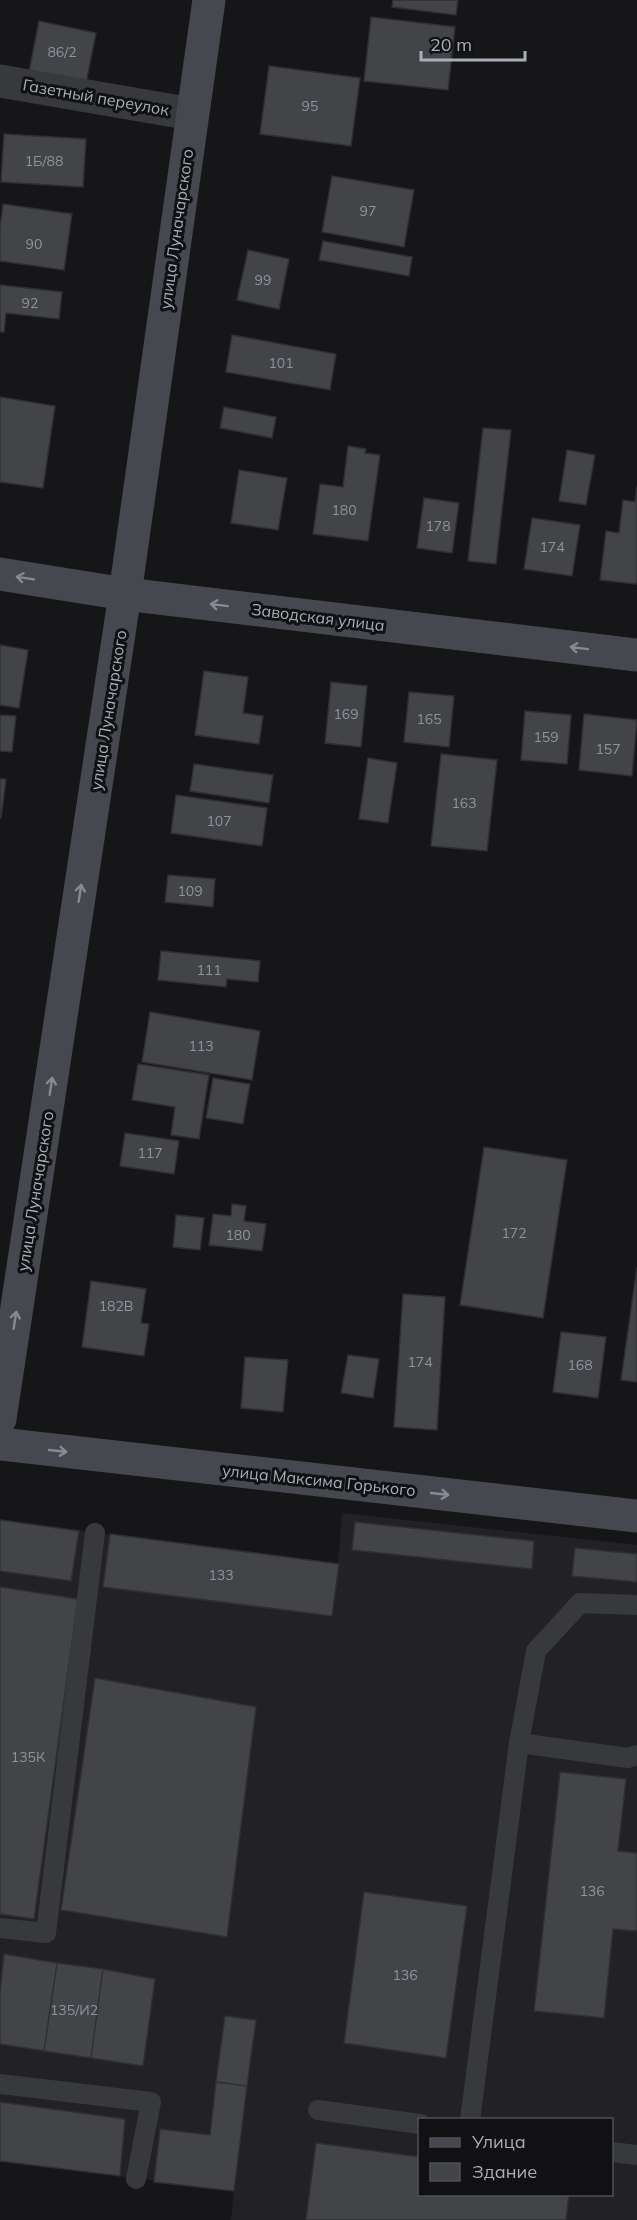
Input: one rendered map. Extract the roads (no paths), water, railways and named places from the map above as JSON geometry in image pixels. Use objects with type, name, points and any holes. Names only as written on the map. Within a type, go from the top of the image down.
[{"type":"street","name":"улица Луначарского","points":[[0,1419],[126,594],[209,0]]},
{"type":"street","name":"Газетный переулок","points":[[0,81],[192,114]]},
{"type":"street","name":"Заводская улица","points":[[0,574],[126,594],[637,655]]},
{"type":"street","name":"улица Максима Горького","points":[[0,1444],[637,1516]]},
{"type":"lane","points":[[0,1928],[46,1933],[95,1533]]},
{"type":"lane","points":[[470,2118],[519,1743],[536,1651],[580,1603],[637,1605]]},
{"type":"lane","points":[[519,1743],[628,1758],[637,1755]]},
{"type":"lane","points":[[0,2084],[151,2102],[136,2179]]},
{"type":"lane","points":[[318,2110],[418,2124]]},
{"type":"lane","points":[[613,2152],[637,2155]]}]
